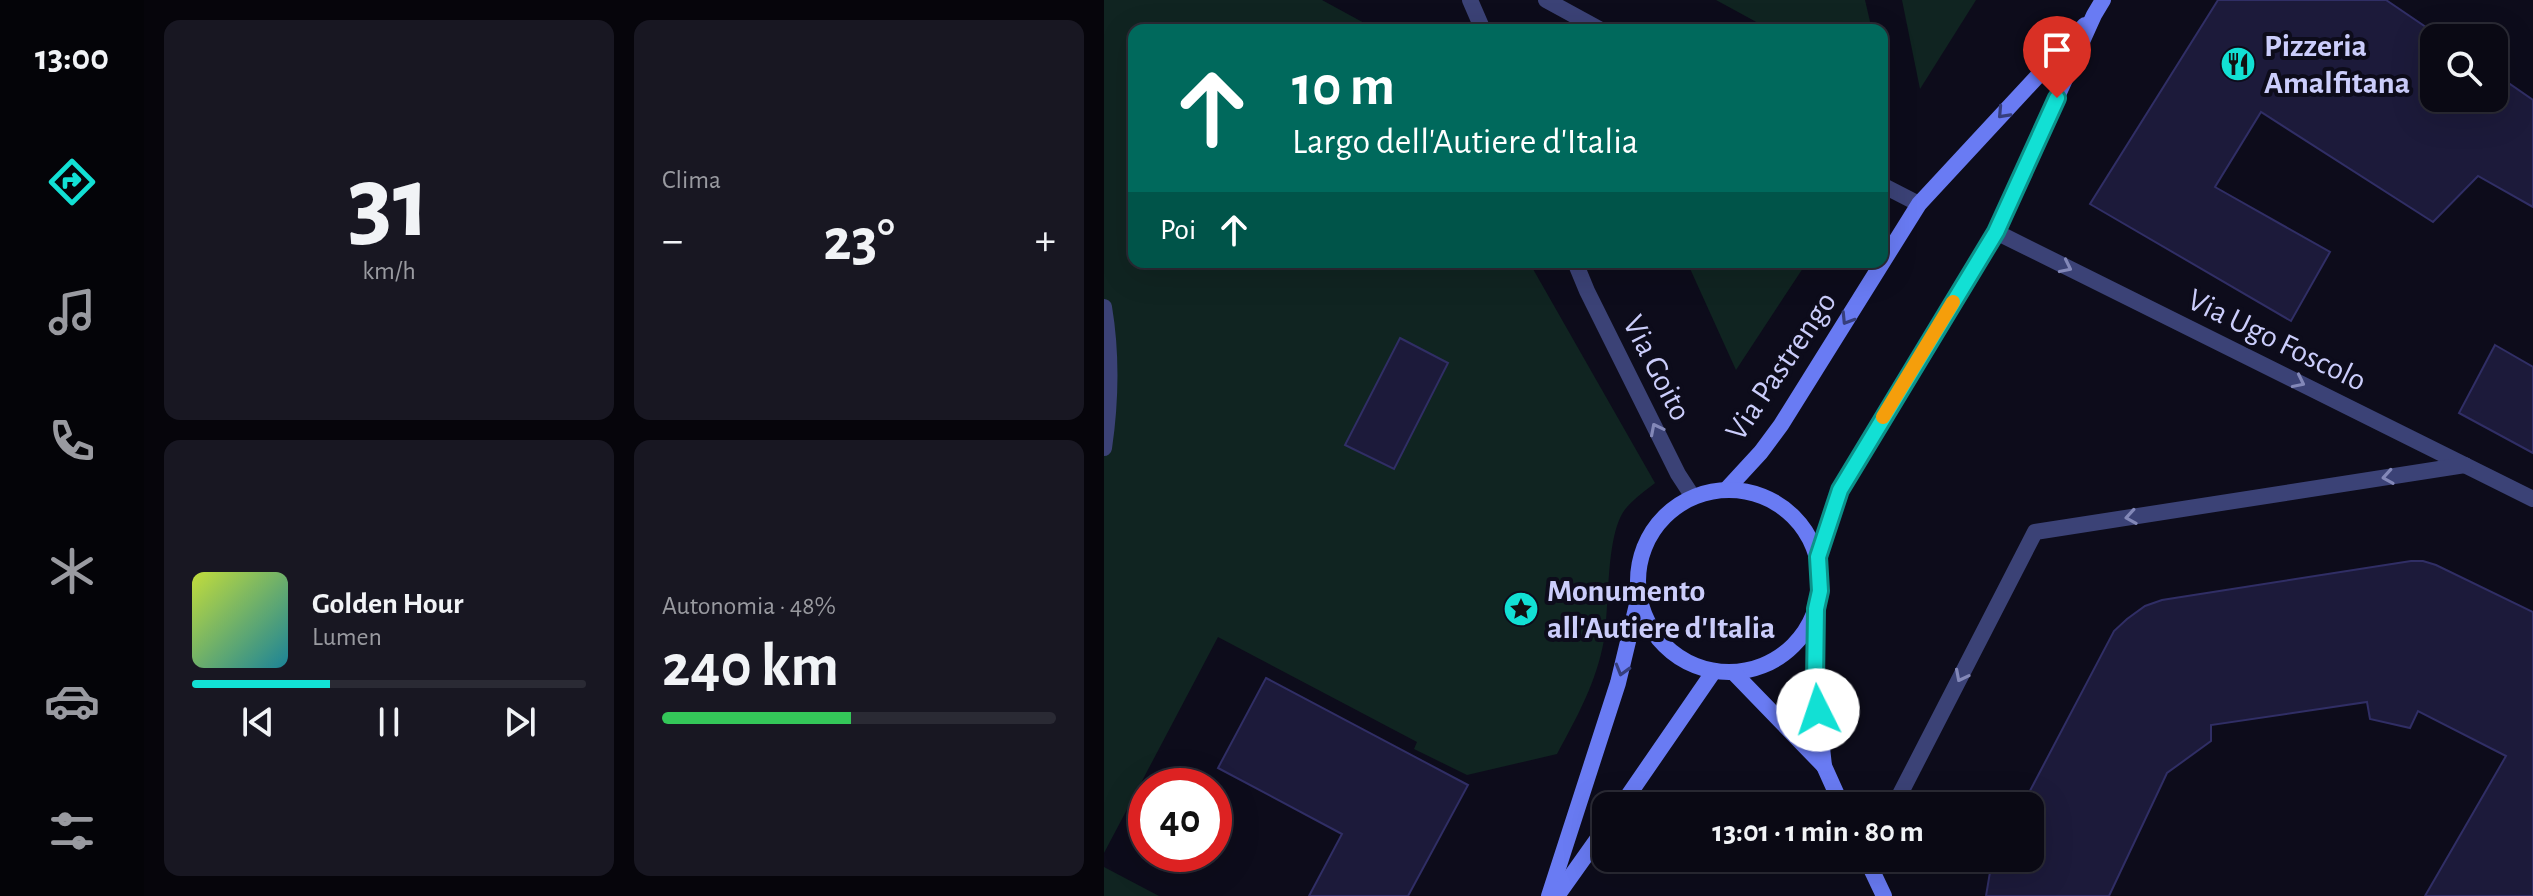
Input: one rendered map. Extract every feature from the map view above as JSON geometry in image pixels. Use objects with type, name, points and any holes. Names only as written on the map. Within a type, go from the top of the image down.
[{"type":"street","points":[[1470,0],[1480,24]]},
{"type":"street","points":[[1546,0],[1590,24]]},
{"type":"street","name":"Via Pastrengo","points":[[1888,254],[1919,204],[2099,7]]},
{"type":"street","name":"Via Pastrengo","points":[[1818,557],[1840,490],[1996,232],[2099,7]]},
{"type":"street","points":[[1888,188],[1919,204]]},
{"type":"street","name":"Via Ugo Foscolo","points":[[1996,232],[2533,499]]},
{"type":"street","name":"Via Goito","points":[[1578,268],[1678,474],[1693,497]]},
{"type":"street","name":"Via Pastrengo","points":[[1726,490],[1781,425],[1879,268]]},
{"type":"street","points":[[1104,307],[1111,346],[1110,410],[1104,448]]},
{"type":"street","points":[[1901,792],[2035,532],[2465,465]]},
{"type":"street","points":[[1549,896],[1618,683],[1639,594],[1640,561],[1654,529],[1678,505],[1693,497],[1726,490],[1743,491],[1776,502],[1802,526],[1818,557],[1820,583],[1816,609],[1815,683],[1824,766],[1836,792]]},
{"type":"street","points":[[1639,594],[1644,613],[1664,645],[1679,657],[1714,671],[1733,672],[1768,663],[1784,654],[1809,626],[1816,609]]},
{"type":"street","points":[[1631,792],[1714,671]]},
{"type":"street","points":[[1733,672],[1824,766]]},
{"type":"street","points":[[1557,896],[1592,847]]},
{"type":"street","points":[[1873,872],[1884,896]]},
{"type":"green space","points":[[1104,0],[1322,0],[1366,24],[1128,24],[1128,268],[1532,268],[1655,483],[1627,507],[1620,518],[1612,551],[1601,656],[1585,698],[1557,754],[1467,775],[1414,749],[1417,742],[1218,637],[1149,768],[1128,768],[1128,808],[1104,853]]},
{"type":"green space","points":[[1716,0],[1865,0],[1871,24],[1760,24]]},
{"type":"green space","points":[[1902,0],[1976,0],[1920,89]]},
{"type":"green space","points":[[1690,268],[1803,268],[1736,370]]},
{"type":"green space","points":[[1104,867],[1159,896],[1104,896]]},
{"type":"building","points":[[2218,0],[2386,0],[2421,24],[2420,112],[2508,112],[2508,83],[2533,100],[2533,207],[2478,176],[2433,222],[2261,112],[2215,187],[2330,252],[2291,321],[2090,204]]},
{"type":"building","points":[[1400,338],[1448,363],[1394,469],[1345,445]]},
{"type":"building","points":[[2495,345],[2533,367],[2533,453],[2459,413]]},
{"type":"building","points":[[2423,561],[2533,612],[2533,896],[2425,896],[2506,756],[2418,711],[2410,728],[2370,719],[2367,702],[2211,725],[2211,741],[2167,773],[2109,896],[1986,896],[1990,872],[2044,872],[2044,792],[2029,792],[2114,631],[2145,606],[2162,600]]},
{"type":"building","points":[[1266,678],[1468,785],[1408,896],[1309,896],[1342,834],[1232,775],[1232,768],[1218,768]]},
{"type":"slow traffic","points":[[1883,417],[1953,302]]},
{"type":"place","name":"Pizzeria Amalfitana","points":[[2238,64]]},
{"type":"place","name":"Monumento all'Autiere d'Italia","points":[[1521,609]]},
{"type":"route","points":[[1818,710],[1815,683],[1816,609],[1820,591],[1818,557],[1832,510],[1840,490],[1996,232],[2057,98]]}]
